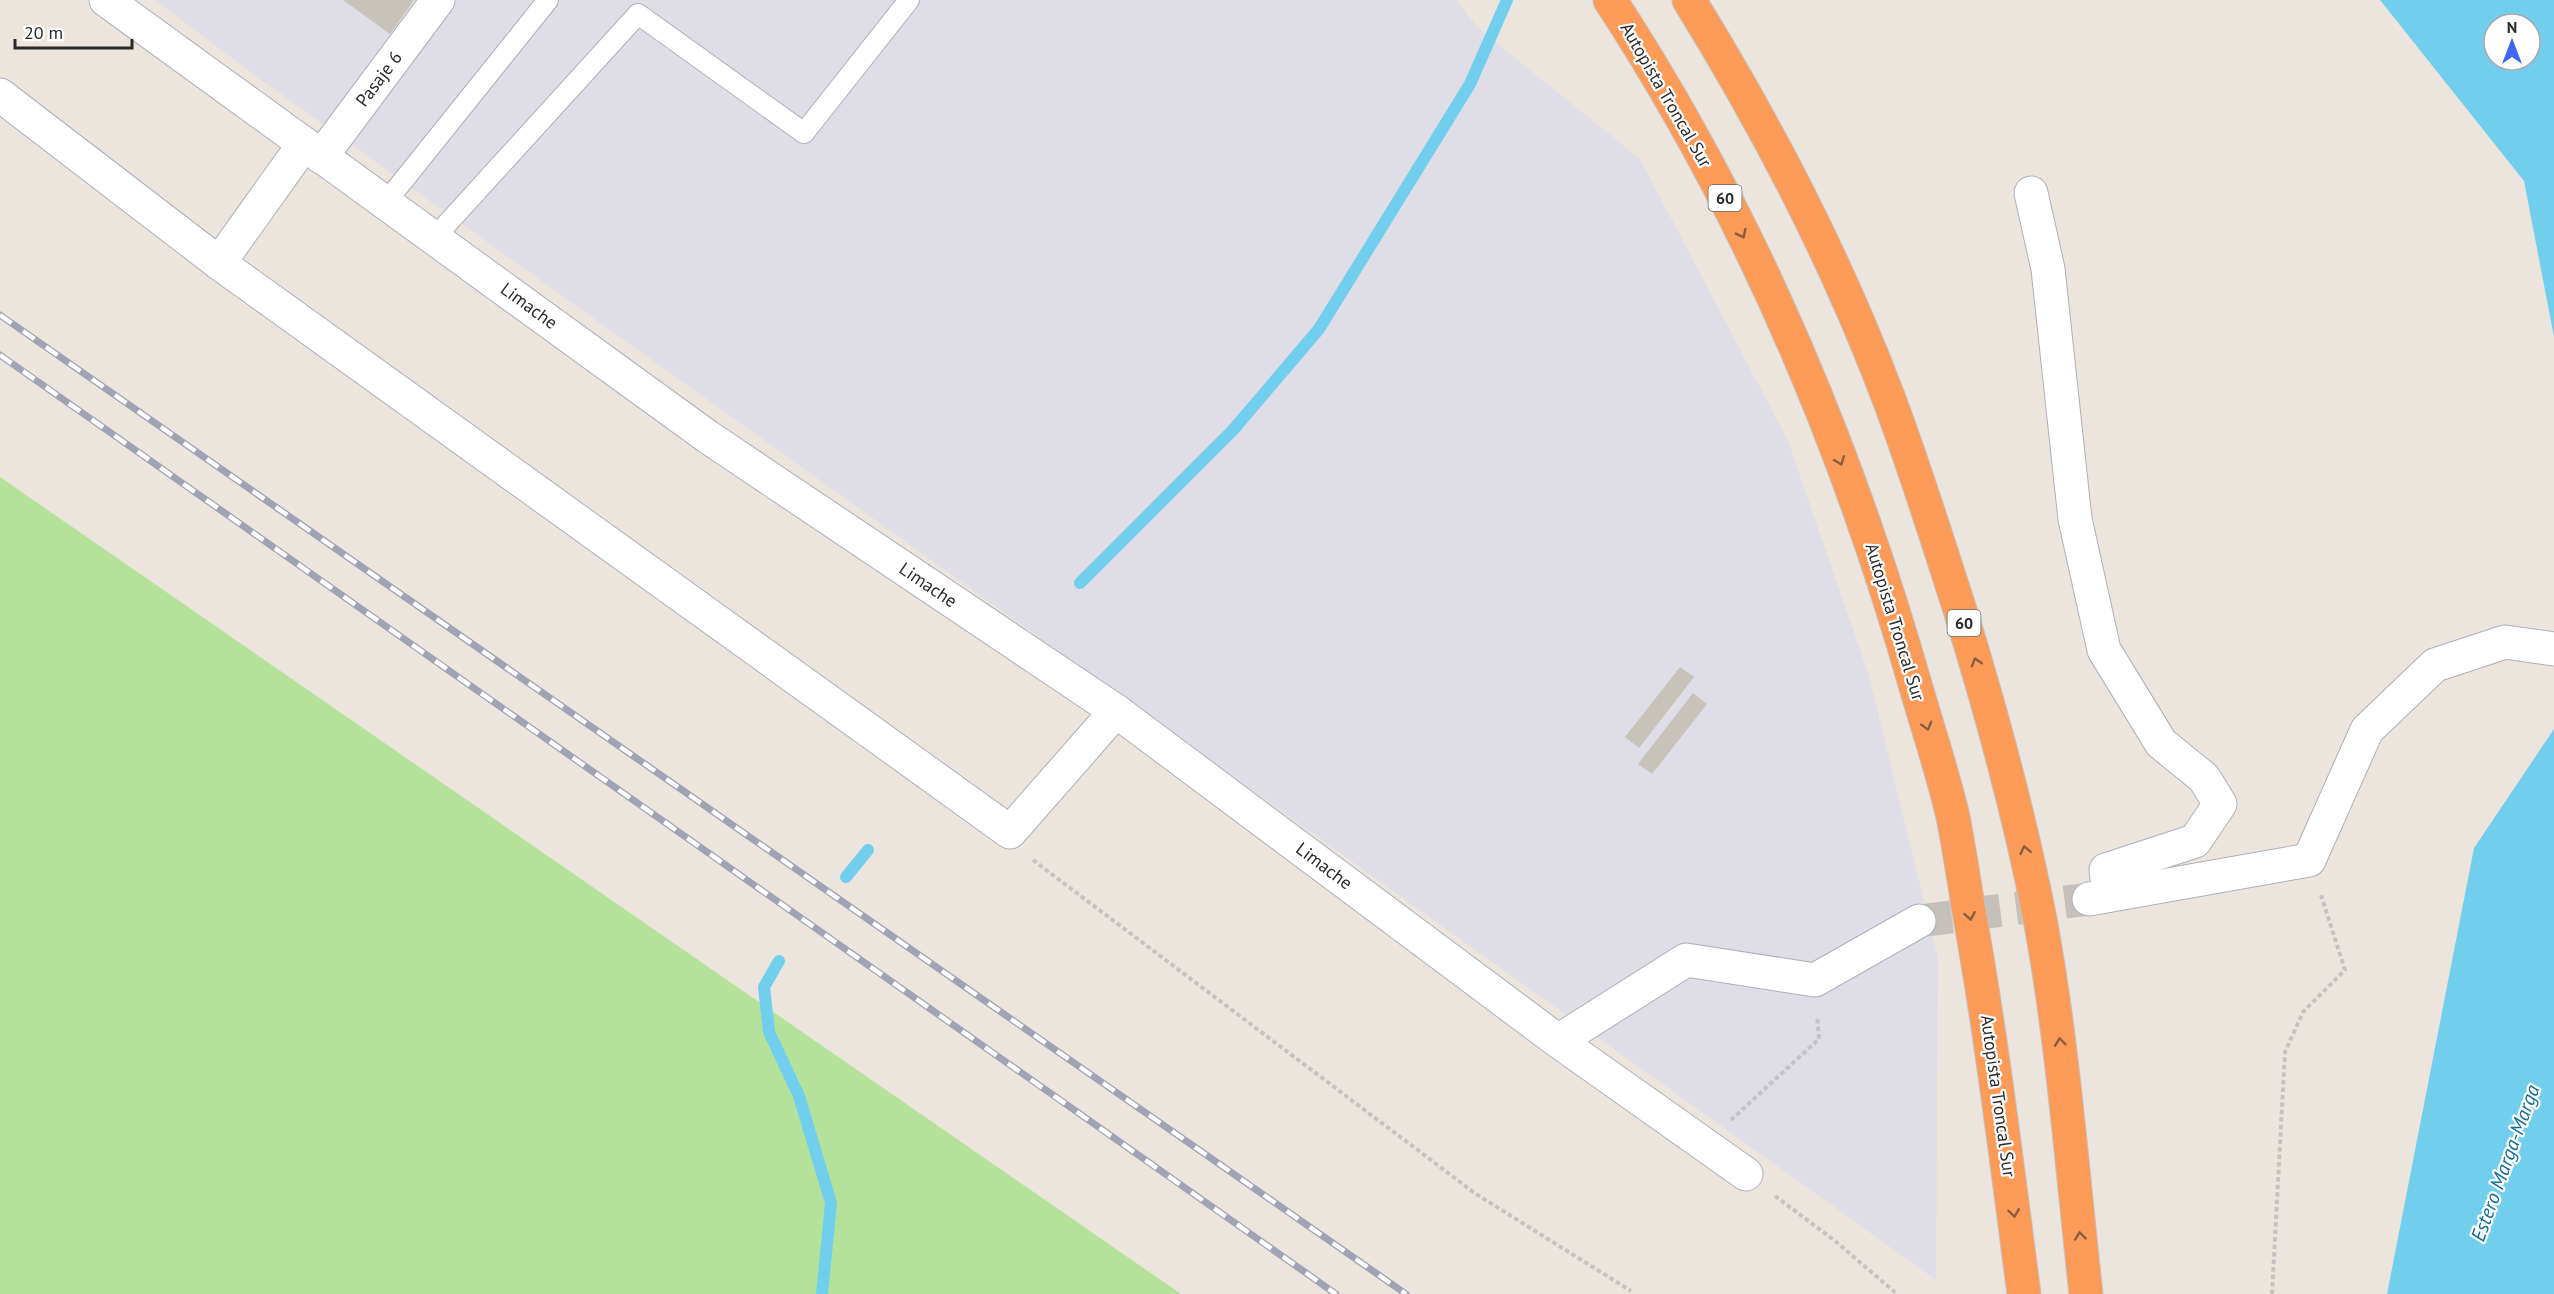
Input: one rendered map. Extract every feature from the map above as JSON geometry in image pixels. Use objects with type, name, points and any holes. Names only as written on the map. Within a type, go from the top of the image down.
[{"type":"highway","name":"Autopista Troncal Sur","points":[[1610,0],[1672,100],[1726,200],[1776,302],[1819,406],[1878,562],[1952,816],[1985,1001],[2025,1294]]},
{"type":"highway","name":"60","points":[[1689,0],[1740,82],[1840,280],[1884,384],[1922,488],[1988,701],[2021,831],[2040,919],[2057,1021],[2070,1125],[2086,1294]]},
{"type":"street","name":"Limache","points":[[106,0],[312,151],[386,201],[708,437],[1116,711],[1558,1041],[1746,1174]]},
{"type":"street","name":"Pasaje 6","points":[[219,263],[438,0]]},
{"type":"street","points":[[0,95],[219,263],[1010,832],[1116,711]]},
{"type":"street","points":[[2031,193],[2048,269],[2075,519],[2103,650],[2161,743],[2204,778],[2220,804],[2195,841],[2106,870],[2099,897],[2309,860],[2367,730],[2435,665],[2505,642],[2554,649]]},
{"type":"street","points":[[1558,1041],[1686,960],[1815,980],[1919,921]]},
{"type":"lane","points":[[386,201],[549,0]]},
{"type":"lane","points":[[435,237],[638,14],[804,134],[909,0]]},
{"type":"path","points":[[1010,832],[1022,852],[1476,1194],[1631,1292]]},
{"type":"path","points":[[2272,1294],[2285,1052],[2303,1012],[2345,970],[2309,860]]},
{"type":"path","points":[[1704,1145],[1819,1039],[1815,980]]},
{"type":"path","points":[[1746,1174],[1834,1240],[1897,1294]]},
{"type":"shaded area","points":[[155,0],[1457,0],[1478,28],[1640,159],[1788,441],[1868,673],[1938,958],[1936,1280],[264,82]]},
{"type":"green space","points":[[0,477],[1181,1294],[0,1294]]},
{"type":"water","points":[[2380,0],[2554,0],[2554,337],[2524,181]]},
{"type":"water","name":"Estero Marga-Marga","points":[[2554,729],[2554,1294],[2387,1294],[2474,848]]},
{"type":"building","points":[[343,0],[414,0],[390,34]]},
{"type":"building","points":[[1680,667],[1694,677],[1639,748],[1625,737]]},
{"type":"building","points":[[1693,693],[1707,704],[1652,774],[1638,764]]},
{"type":"waterway","points":[[1080,583],[1233,430],[1319,329],[1470,84],[1507,0]]},
{"type":"waterway","points":[[846,877],[868,850]]},
{"type":"waterway","points":[[779,961],[764,987],[769,1032],[799,1096],[831,1203],[822,1294]]},
{"type":"tunnel","points":[[1919,921],[2089,899]]},
{"type":"railway","points":[[0,315],[1406,1294]]},
{"type":"railway","points":[[0,355],[1336,1294]]}]
